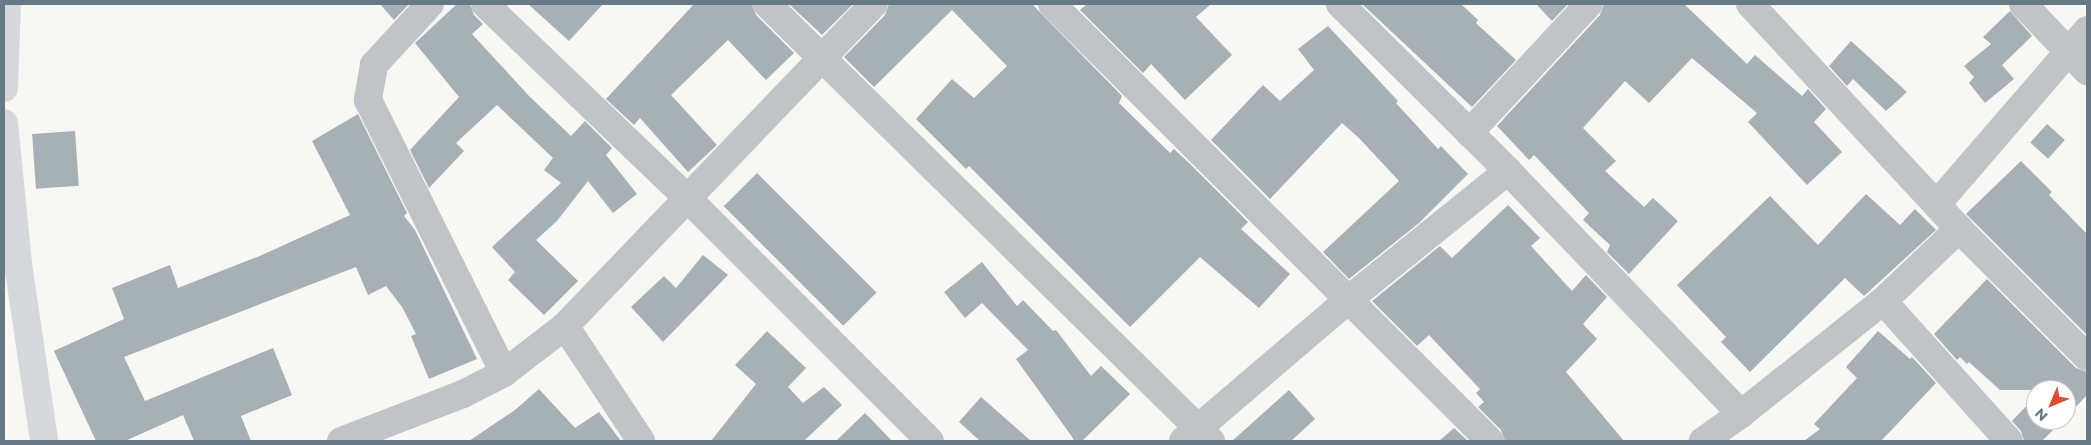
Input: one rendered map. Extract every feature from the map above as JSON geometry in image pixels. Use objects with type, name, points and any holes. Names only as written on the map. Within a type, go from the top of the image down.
[{"type":"main road","points":[[4,88],[8,4]]},
{"type":"main road","points":[[4,123],[18,264],[44,441]]},
{"type":"street","points":[[430,4],[374,65],[368,100],[504,374]]},
{"type":"street","points":[[485,4],[688,199],[930,441]]},
{"type":"street","points":[[767,4],[823,58],[1197,437],[1348,300],[1508,171]]},
{"type":"street","points":[[341,441],[463,394],[504,374],[565,326],[874,4]]},
{"type":"street","points":[[1052,4],[1490,441]]},
{"type":"street","points":[[1340,4],[1508,171],[1741,414]]},
{"type":"street","points":[[1469,134],[1588,4]]},
{"type":"street","points":[[1750,4],[1959,229],[2087,356]]},
{"type":"street","points":[[2023,4],[2087,70]]},
{"type":"street","points":[[1937,204],[2067,50],[2087,30]]},
{"type":"street","points":[[1704,441],[1741,414],[1883,301],[1959,229]]},
{"type":"street","points":[[1883,301],[2009,441]]},
{"type":"street","points":[[565,326],[642,441]]},
{"type":"building","points":[[380,4],[409,4],[394,20]]},
{"type":"building","points":[[457,4],[470,4],[474,15],[483,24],[472,34],[529,96],[571,136],[585,121],[612,148],[606,155],[637,194],[613,213],[588,181],[557,221],[536,240],[578,281],[544,315],[508,280],[515,272],[492,247],[561,183],[544,170],[553,158],[497,105],[456,143],[464,151],[429,188],[410,150],[459,97],[415,43]]},
{"type":"building","points":[[528,4],[603,4],[569,41]]},
{"type":"building","points":[[694,4],[752,4],[756,15],[794,53],[766,80],[728,40],[671,95],[717,145],[688,172],[640,118],[634,125],[606,99]]},
{"type":"building","points":[[789,4],[853,4],[822,35]]},
{"type":"building","points":[[889,4],[1032,4],[1122,96],[1119,103],[1170,153],[1174,149],[1248,222],[1241,229],[1290,274],[1259,308],[1200,257],[1130,327],[969,166],[966,169],[916,119],[952,79],[974,98],[1007,66],[952,10],[874,87],[844,57],[885,15]]},
{"type":"building","points":[[1087,4],[1211,4],[1196,17],[1232,55],[1185,100],[1151,64],[1143,73],[1080,10]]},
{"type":"building","points":[[1362,4],[1461,4],[1478,20],[1476,23],[1516,60],[1472,107]]},
{"type":"building","points":[[1536,4],[1568,4],[1552,21]]},
{"type":"building","points":[[1604,4],[1684,4],[1747,64],[1755,55],[1802,96],[1808,89],[1826,109],[1814,122],[1842,152],[1807,185],[1748,122],[1757,113],[1692,58],[1649,103],[1625,81],[1583,128],[1616,161],[1605,171],[1644,207],[1653,198],[1678,221],[1629,274],[1607,252],[1610,245],[1583,220],[1589,213],[1534,155],[1529,160],[1497,126],[1600,15]]},
{"type":"building","points":[[2010,11],[2032,36],[2002,65],[2014,79],[1985,103],[1969,83],[1974,77],[1964,66],[1991,44],[1983,37]]},
{"type":"building","points":[[1328,26],[1398,101],[1396,103],[1438,149],[1441,146],[1468,174],[1419,223],[1349,279],[1323,252],[1399,181],[1359,138],[1342,123],[1270,199],[1211,140],[1263,85],[1280,101],[1314,70],[1298,49]]},
{"type":"building","points":[[1851,41],[1907,92],[1886,111],[1853,79],[1847,86],[1829,66]]},
{"type":"building","points":[[358,114],[407,213],[404,216],[415,230],[477,359],[429,379],[411,336],[416,334],[402,307],[386,286],[368,295],[356,267],[124,357],[145,401],[273,348],[292,395],[241,416],[251,441],[194,441],[183,415],[125,441],[96,441],[54,351],[124,319],[112,288],[170,265],[178,288],[262,255],[350,215],[312,141]]},
{"type":"building","points":[[2047,124],[2065,140],[2048,159],[2030,143]]},
{"type":"building","points":[[75,131],[79,186],[36,189],[32,134]]},
{"type":"building","points":[[2021,161],[2052,192],[2049,195],[2087,234],[2087,335],[1966,214]]},
{"type":"building","points":[[757,173],[877,293],[843,326],[724,206]]},
{"type":"building","points":[[1866,194],[1900,225],[1915,209],[1936,230],[1864,296],[1845,278],[1750,372],[1721,342],[1726,337],[1677,285],[1770,196],[1818,245]]},
{"type":"building","points":[[1508,205],[1540,238],[1531,246],[1572,291],[1586,275],[1607,297],[1583,324],[1597,339],[1566,372],[1624,441],[1505,441],[1501,430],[1478,407],[1484,402],[1476,393],[1480,389],[1429,335],[1417,346],[1372,301],[1440,246],[1452,258]]},
{"type":"building","points":[[703,255],[728,275],[663,342],[631,307],[664,276],[676,288]]},
{"type":"building","points":[[982,262],[1017,306],[1023,300],[1053,331],[1056,330],[1091,376],[1101,366],[1130,394],[1082,441],[1075,441],[1016,359],[1028,350],[982,303],[965,318],[944,292]]},
{"type":"building","points":[[1987,279],[2076,368],[2087,372],[2087,395],[2076,407],[2076,380],[2026,380],[2026,390],[2000,390],[1969,362],[1967,364],[1960,357],[1957,360],[1934,334]]},
{"type":"building","points":[[767,331],[806,368],[788,387],[803,403],[824,387],[842,405],[804,441],[711,441],[756,384],[735,365]]},
{"type":"building","points":[[1878,331],[1910,359],[1912,357],[1936,383],[1881,441],[1804,441],[1820,429],[1814,424],[1857,378],[1846,367]]},
{"type":"building","points":[[539,389],[575,428],[599,412],[621,441],[469,441],[515,410]]},
{"type":"building","points":[[1289,390],[1315,419],[1291,441],[1232,441]]},
{"type":"building","points":[[981,397],[1031,441],[980,441],[959,422]]},
{"type":"building","points":[[2026,406],[2026,430],[2053,430],[2042,441],[2024,441],[2021,431],[2012,421]]},
{"type":"building","points":[[865,413],[892,441],[836,441]]},
{"type":"building","points":[[1454,428],[1468,441],[1439,441]]}]
